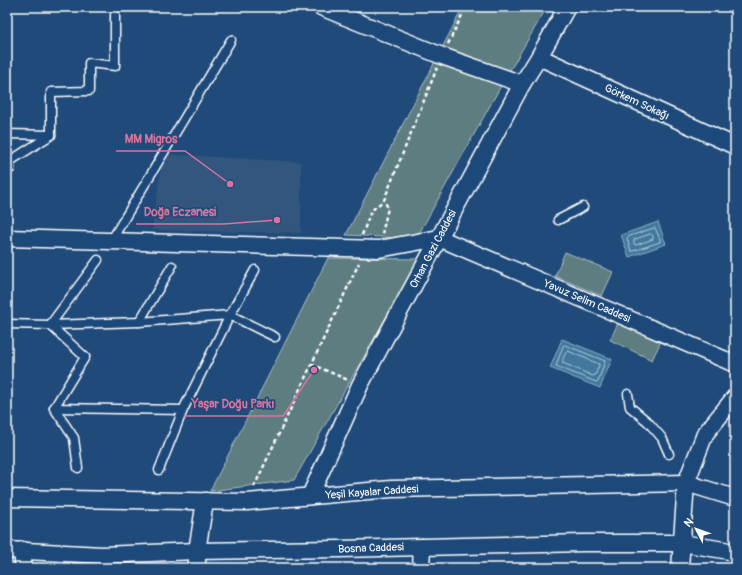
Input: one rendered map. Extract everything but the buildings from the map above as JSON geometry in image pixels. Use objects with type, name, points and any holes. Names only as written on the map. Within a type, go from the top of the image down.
[{"type":"street","points":[[321,7],[442,56],[522,84]]},
{"type":"street","name":"Orhan Gazi Caddesi","points":[[310,496],[360,385],[522,84],[567,7]]},
{"type":"street","name":"Görkem Sokağı","points":[[539,57],[735,146]]},
{"type":"street","points":[[7,238],[367,249],[439,238]]},
{"type":"street","name":"Yavuz Selim Caddesi","points":[[439,238],[735,364]]},
{"type":"street","points":[[680,568],[686,483],[705,434],[735,397]]},
{"type":"street","name":"Yeşil Kayalar Caddesi","points":[[7,498],[247,502],[391,489],[686,483],[735,498]]},
{"type":"street","points":[[197,568],[197,551],[205,501]]},
{"type":"street","name":"Bosna Caddesi","points":[[7,550],[23,550],[102,561],[197,551],[582,543],[682,543],[735,552]]},
{"type":"street","points":[[421,568],[422,547]]},
{"type":"street","points":[[23,550],[23,568]]},
{"type":"lane","points":[[51,135],[51,92],[89,91],[89,63],[115,66],[115,15]]},
{"type":"lane","points":[[112,241],[231,40]]},
{"type":"lane","points":[[7,134],[51,135]]},
{"type":"lane","points":[[7,171],[10,169],[10,160],[51,135]]},
{"type":"lane","points":[[558,220],[582,207]]},
{"type":"lane","points":[[50,325],[98,260]]},
{"type":"lane","points":[[139,322],[172,266]]},
{"type":"lane","points":[[159,470],[183,410],[230,315],[255,270]]},
{"type":"lane","points":[[7,324],[50,325],[139,322],[230,315],[275,337]]},
{"type":"lane","points":[[50,325],[85,357],[54,408]]},
{"type":"lane","points":[[628,394],[630,407],[648,422],[662,438],[669,454]]},
{"type":"lane","points":[[54,408],[183,410]]},
{"type":"lane","points":[[54,408],[74,438],[78,468]]},
{"type":"path","points":[[367,249],[370,211],[384,200],[442,56],[466,7]]},
{"type":"path","points":[[247,502],[311,364],[388,208],[384,200]]},
{"type":"path","points":[[311,364],[360,385]]},
{"type":"shaded area","points":[[163,154],[301,162],[301,233],[152,230]]},
{"type":"green space","points":[[463,7],[547,7],[502,84],[416,239],[346,235]]},
{"type":"green space","points":[[565,252],[613,272],[602,296],[555,276]]},
{"type":"green space","points":[[328,258],[419,259],[294,480],[210,491]]},
{"type":"green space","points":[[620,319],[662,339],[652,360],[610,340]]},
{"type":"water","points":[[658,222],[666,244],[629,257],[621,235]]},
{"type":"water","points":[[562,339],[612,359],[600,388],[550,368]]},
{"type":"place","name":"MM Migros","points":[[230,184]]},
{"type":"place","name":"Doğa Eczanesi","points":[[277,220]]},
{"type":"place","name":"Yaşar Doğu Parkı","points":[[314,370]]}]
